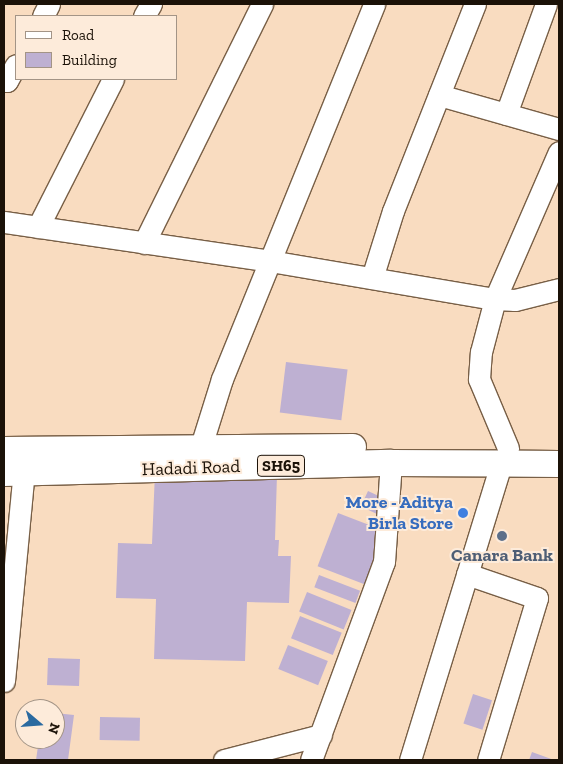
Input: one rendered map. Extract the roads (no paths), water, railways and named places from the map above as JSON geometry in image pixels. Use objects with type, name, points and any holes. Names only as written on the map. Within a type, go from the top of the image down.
[{"type":"main road","points":[[14,461],[201,446],[505,456],[559,449]]},
{"type":"main road","name":"Hadadi Road","points":[[14,461],[392,463],[505,456],[559,464]]},
{"type":"street","points":[[145,15],[151,4]]},
{"type":"street","points":[[144,243],[262,4]]},
{"type":"street","points":[[201,446],[222,379],[374,4]]},
{"type":"street","points":[[372,278],[393,211],[475,4]]},
{"type":"street","points":[[506,114],[546,4]]},
{"type":"street","points":[[4,80],[7,82],[15,67]]},
{"type":"street","points":[[38,227],[112,80]]},
{"type":"street","points":[[439,95],[559,129]]},
{"type":"street","points":[[410,760],[505,456],[479,379],[480,352],[495,299],[552,186],[559,152]]},
{"type":"street","points":[[4,222],[270,261],[495,299],[515,300],[559,289]]},
{"type":"street","points":[[4,681],[14,461]]},
{"type":"street","points":[[311,760],[384,562],[392,463]]},
{"type":"street","points":[[467,574],[537,598],[488,760]]},
{"type":"street","points":[[224,760],[321,735]]},
{"type":"place","name":"More - Aditya Birla Store","points":[[463,513]]},
{"type":"place","name":"Canara Bank","points":[[502,536]]}]
